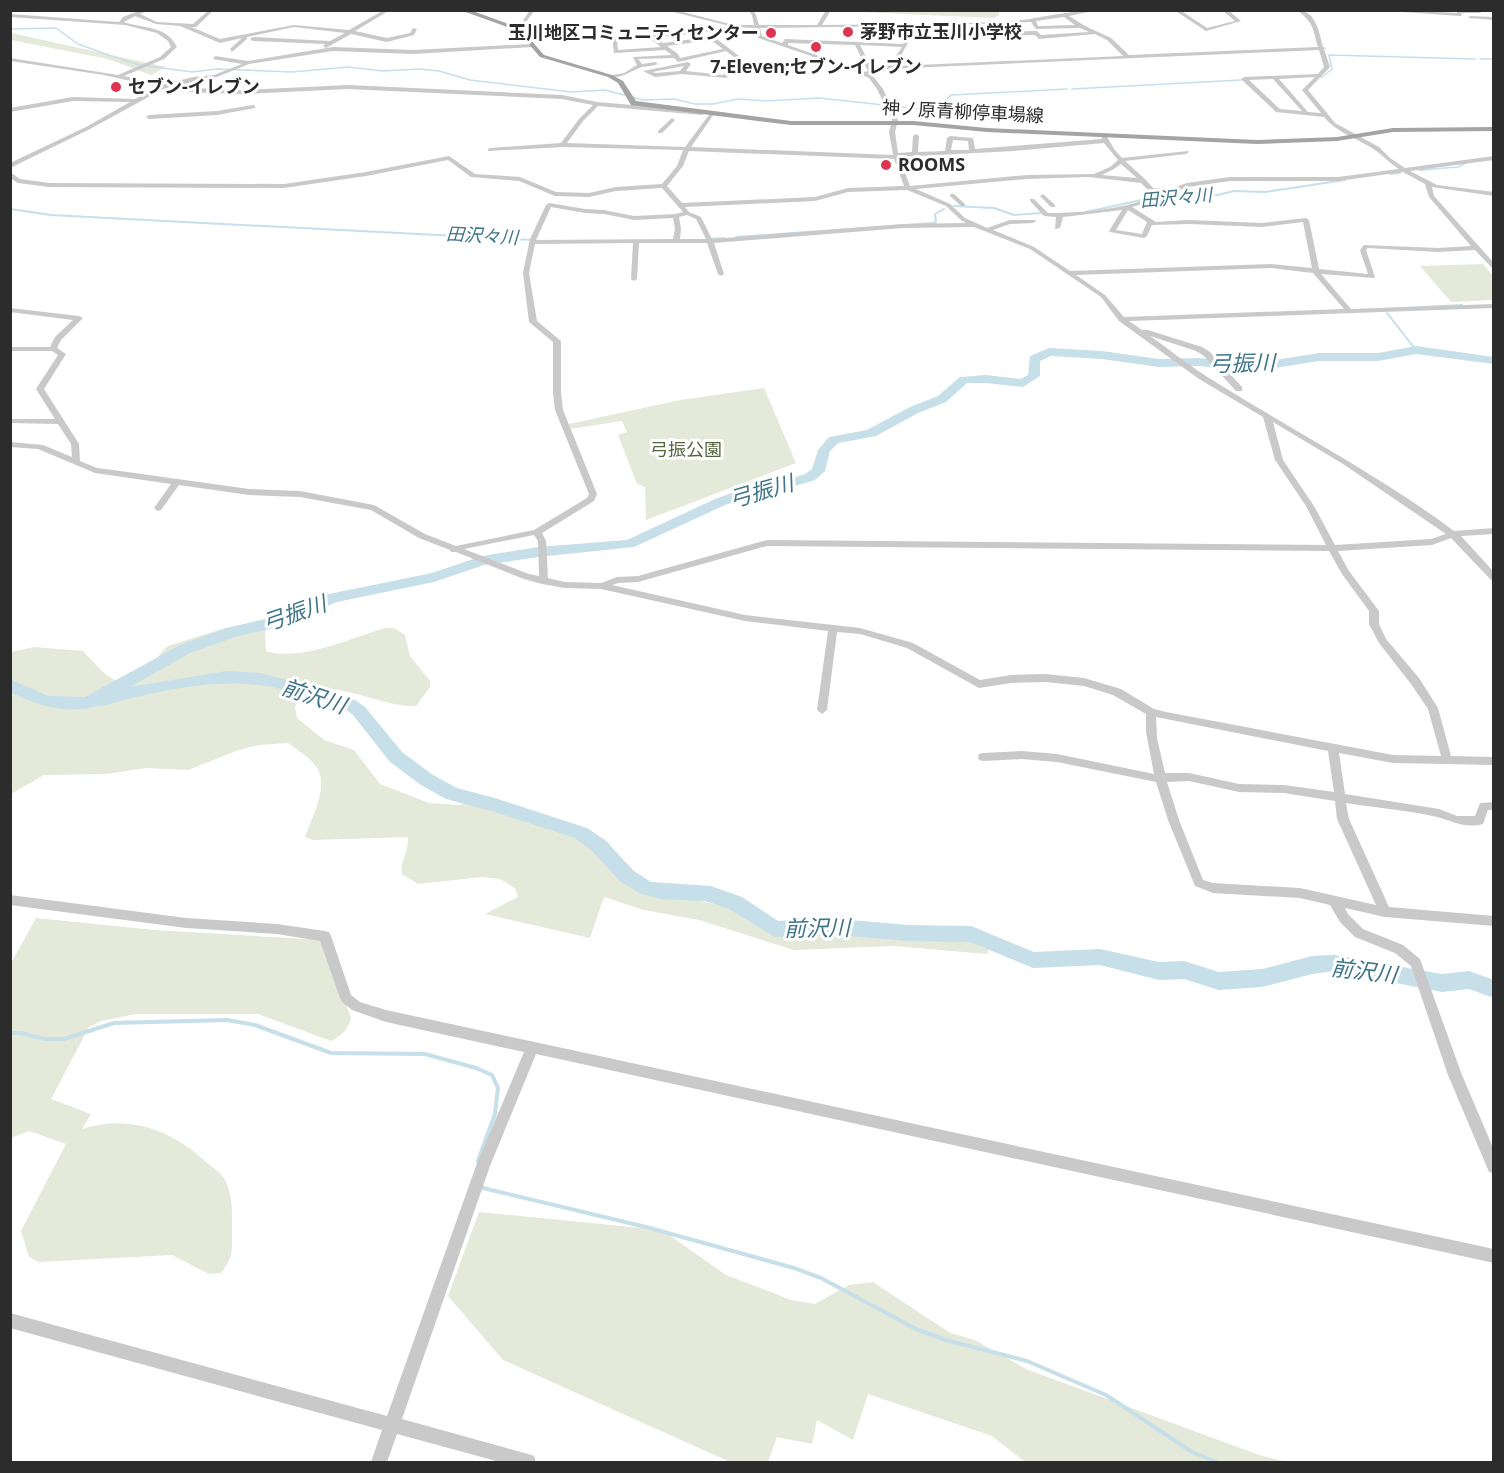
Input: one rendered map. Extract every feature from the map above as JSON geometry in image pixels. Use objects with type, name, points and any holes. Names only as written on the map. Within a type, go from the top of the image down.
[{"type":"main road","points":[[463,10],[512,27],[522,33],[542,56],[610,76],[621,82],[630,98]]},
{"type":"main road","name":"神ノ原青柳停車場線","points":[[630,98],[702,113],[791,123],[895,123],[1104,138],[1268,142],[1358,136],[1393,130],[1494,129]]},
{"type":"street","points":[[124,24],[121,22],[125,18],[147,10]]},
{"type":"street","points":[[135,14],[156,23],[194,26],[213,10]]},
{"type":"street","points":[[321,50],[388,10]]},
{"type":"street","points":[[522,33],[525,31],[524,21],[533,10]]},
{"type":"street","points":[[667,10],[734,26],[757,28]]},
{"type":"street","points":[[750,10],[754,15],[760,37],[864,73],[876,82],[895,123],[892,132],[896,156],[908,188],[948,205],[975,225],[1026,244],[1103,296],[1122,319],[1202,377],[1346,462],[1453,534],[1494,578]]},
{"type":"street","points":[[819,27],[829,10]]},
{"type":"street","points":[[688,65],[652,36],[730,27],[911,27],[1033,20],[1096,10]]},
{"type":"street","points":[[1176,10],[1206,30],[1239,21],[1224,10]]},
{"type":"street","points":[[1248,10],[1278,10]]},
{"type":"street","points":[[1299,10],[1311,19],[1323,48],[1327,67],[1305,90],[1333,124],[1377,148],[1403,170],[1428,185],[1494,194]]},
{"type":"street","points":[[1375,10],[1441,12],[1494,19]]},
{"type":"street","points":[[1460,15],[1458,11],[1494,12]]},
{"type":"street","points":[[10,15],[124,24],[151,29],[170,40],[174,47],[160,59],[120,76]]},
{"type":"street","points":[[1066,16],[1112,42],[1128,57]]},
{"type":"street","points":[[690,32],[707,20]]},
{"type":"street","points":[[1033,20],[1039,37],[1094,33]]},
{"type":"street","points":[[1051,28],[1048,24],[1081,26]]},
{"type":"street","points":[[181,25],[220,41],[294,26],[302,30],[351,32],[387,40],[412,34],[415,29]]},
{"type":"street","points":[[266,32],[273,25]]},
{"type":"street","points":[[911,27],[916,34],[922,36],[1081,26]]},
{"type":"street","points":[[864,73],[892,66],[911,36],[911,27]]},
{"type":"street","points":[[1036,30],[1060,29]]},
{"type":"street","points":[[235,38],[243,30]]},
{"type":"street","points":[[210,38],[218,31]]},
{"type":"street","points":[[690,32],[697,40]]},
{"type":"street","points":[[996,33],[998,39],[1001,39]]},
{"type":"street","points":[[355,50],[373,36]]},
{"type":"street","points":[[235,38],[330,44]]},
{"type":"street","points":[[232,50],[245,38]]},
{"type":"street","points":[[614,39],[615,51],[664,47],[709,38],[741,60],[729,72],[724,77],[682,72],[655,75],[646,71],[688,65],[729,72]]},
{"type":"street","points":[[255,47],[264,39]]},
{"type":"street","points":[[269,50],[280,40]]},
{"type":"street","points":[[785,46],[785,41],[902,45]]},
{"type":"street","points":[[692,52],[720,44]]},
{"type":"street","points":[[857,45],[871,72]]},
{"type":"street","points":[[10,166],[88,129],[162,87],[231,70],[248,63],[321,50],[413,52],[531,46]]},
{"type":"street","points":[[886,68],[1323,48]]},
{"type":"street","points":[[610,76],[626,74],[640,66],[635,58],[677,58],[726,50]]},
{"type":"street","points":[[215,58],[248,63]]},
{"type":"street","points":[[10,59],[120,76],[162,87],[244,92],[348,87],[468,92],[562,97],[597,104],[702,113]]},
{"type":"street","points":[[682,72],[688,65]]},
{"type":"street","points":[[1318,76],[1244,79],[1278,111],[1325,115]]},
{"type":"street","points":[[1274,77],[1307,114]]},
{"type":"street","points":[[235,110],[244,92]]},
{"type":"street","points":[[563,146],[581,120],[597,104],[630,98]]},
{"type":"street","points":[[10,110],[73,99],[135,101]]},
{"type":"street","points":[[149,117],[217,113],[253,107]]},
{"type":"street","points":[[10,174],[18,181],[49,185],[284,186],[449,158],[473,176],[520,179],[555,194],[589,195],[616,189],[664,186],[680,166],[687,148],[711,114]]},
{"type":"street","points":[[660,132],[672,120]]},
{"type":"street","points":[[915,153],[916,136]]},
{"type":"street","points":[[948,152],[950,138],[971,139],[972,151]]},
{"type":"street","points":[[490,150],[563,146],[896,156],[1104,138],[1121,161],[1151,190],[1172,194]]},
{"type":"street","points":[[1096,175],[1121,161],[1186,152]]},
{"type":"street","points":[[1032,200],[1045,213],[1082,215],[1099,210],[1127,207],[1205,182],[1251,179],[1326,180],[1432,168],[1494,158]]},
{"type":"street","points":[[681,205],[815,199],[848,189],[908,188],[1027,177],[1096,175],[1144,181]]},
{"type":"street","points":[[10,187],[18,181]]},
{"type":"street","points":[[1428,185],[1431,196],[1474,248],[1494,268]]},
{"type":"street","points":[[664,186],[687,213],[699,218],[710,240],[721,274]]},
{"type":"street","points":[[952,195],[963,205]]},
{"type":"street","points":[[1043,196],[1053,207]]},
{"type":"street","points":[[454,550],[463,546],[539,537],[591,499],[593,494],[559,410],[556,397],[557,341],[533,322],[526,273],[532,241],[549,205],[634,218],[676,216],[687,213]]},
{"type":"street","points":[[1127,207],[1112,231],[1144,236],[1150,223]]},
{"type":"street","points":[[1127,207],[1150,223],[1262,225],[1306,220],[1316,272],[1349,311]]},
{"type":"street","points":[[1057,228],[1060,215]]},
{"type":"street","points":[[676,216],[678,229],[676,240]]},
{"type":"street","points":[[988,230],[998,224],[1008,224],[1015,220],[1033,221]]},
{"type":"street","points":[[532,241],[710,240],[903,226],[975,225]]},
{"type":"street","points":[[634,279],[636,242]]},
{"type":"street","points":[[1069,273],[1271,266],[1372,277],[1363,250],[1366,246],[1438,250],[1474,248]]},
{"type":"street","points":[[1122,319],[1494,306]]},
{"type":"street","points":[[10,310],[79,318],[58,339],[53,349]]},
{"type":"street","points":[[1135,328],[1199,349],[1207,354],[1239,389]]},
{"type":"street","points":[[10,349],[53,349],[62,354],[40,389],[75,444],[76,463]]},
{"type":"street","points":[[1267,415],[1279,460],[1310,506],[1345,572],[1374,611],[1374,624],[1382,641],[1415,681],[1433,708],[1447,760]]},
{"type":"street","points":[[10,421],[60,422]]},
{"type":"street","points":[[10,444],[40,447],[76,463],[113,474],[249,492],[300,495],[374,508],[422,536],[454,550],[542,581],[565,585],[602,586],[745,618],[860,632],[910,645],[979,684],[1011,679],[1045,678],[1084,682],[1118,692],[1151,712],[1333,748],[1393,759],[1494,761]]},
{"type":"street","points":[[159,508],[177,482]]},
{"type":"street","points":[[602,586],[616,580],[638,579],[767,543],[1332,548],[1432,542],[1453,534],[1494,531]]},
{"type":"street","points":[[539,537],[543,561],[542,581]]},
{"type":"street","points":[[822,710],[833,628]]},
{"type":"street","points":[[1151,712],[1151,735],[1158,778],[1169,812],[1199,883],[1213,888],[1300,893],[1385,912],[1494,921]]},
{"type":"street","points":[[1333,748],[1343,819],[1385,912]]},
{"type":"street","points":[[983,757],[1022,755],[1057,758],[1151,778],[1189,777],[1239,788],[1284,789],[1440,813],[1456,820],[1479,821],[1484,806],[1494,807]]},
{"type":"street","points":[[10,900],[186,923],[277,929],[325,936],[346,998],[356,1006],[386,1016],[1494,1256]]},
{"type":"street","points":[[1335,902],[1344,918],[1359,933],[1399,949],[1416,963],[1455,1075],[1494,1167]]},
{"type":"street","points":[[379,1462],[483,1166],[532,1048]]},
{"type":"street","points":[[10,1320],[528,1462]]},
{"type":"green space","points":[[999,10],[999,15],[994,18],[839,11]]},
{"type":"green space","points":[[11,33],[166,67],[151,75],[108,59],[11,40]]},
{"type":"green space","points":[[1483,264],[1493,276],[1493,300],[1451,302],[1420,266]]},
{"type":"green space","name":"弓振公園","points":[[764,388],[796,463],[646,520],[645,487],[637,484],[618,435],[627,432],[622,421],[570,429],[569,424],[680,400]]},
{"type":"green space","points":[[252,625],[265,630],[266,651],[279,654],[310,651],[385,628],[394,628],[405,635],[410,656],[430,681],[430,687],[416,706],[404,706],[334,689],[322,689],[306,694],[295,707],[297,718],[324,740],[354,750],[380,784],[429,803],[458,805],[477,802],[535,824],[586,831],[609,843],[617,865],[644,886],[732,909],[787,931],[918,938],[962,935],[984,939],[990,946],[987,954],[894,946],[794,950],[699,920],[644,910],[604,897],[590,938],[485,914],[518,897],[515,888],[500,879],[482,877],[418,884],[402,874],[401,870],[408,837],[313,840],[305,837],[318,802],[320,776],[311,761],[288,743],[259,745],[239,750],[188,770],[146,768],[106,774],[44,775],[11,794],[11,652],[34,647],[83,651],[106,674],[123,683],[140,678],[168,646],[225,628]]},
{"type":"green space","points":[[36,918],[154,930],[322,940],[351,1018],[346,1029],[335,1039],[331,1041],[258,1014],[136,1014],[101,1021],[89,1027],[51,1099],[91,1114],[82,1129],[116,1123],[148,1127],[177,1140],[221,1175],[228,1186],[231,1198],[232,1242],[230,1257],[221,1273],[209,1274],[172,1255],[39,1262],[29,1257],[21,1231],[66,1144],[29,1131],[11,1138],[11,963]]},
{"type":"green space","points":[[479,1212],[662,1230],[726,1275],[791,1300],[815,1304],[849,1285],[873,1282],[950,1333],[975,1340],[1026,1369],[1259,1455],[1287,1462],[1025,1462],[992,1436],[868,1394],[853,1440],[817,1420],[812,1444],[777,1437],[768,1462],[730,1462],[503,1360],[448,1296]]},
{"type":"waterway","points":[[10,29],[56,28],[78,44],[120,59],[140,65],[192,72],[217,69],[292,72],[348,67],[383,71],[420,69],[439,71],[470,80],[571,92],[605,90],[643,100],[674,99],[695,104],[713,104],[738,99],[766,101],[819,98],[920,109],[941,114],[952,110],[947,99],[951,95],[1067,89]]},
{"type":"waterway","points":[[1318,77],[1322,77],[1332,69],[1329,55],[1475,59]]},
{"type":"waterway","points":[[1480,59],[1494,59]]},
{"type":"waterway","points":[[1072,89],[1241,80]]},
{"type":"waterway","name":"田沢々川","points":[[1432,169],[1420,170],[1458,167],[1468,162]]},
{"type":"waterway","name":"田沢々川","points":[[1390,174],[1400,173]]},
{"type":"waterway","name":"田沢々川","points":[[1086,212],[1160,196],[1218,195],[1234,191],[1265,192],[1345,180]]},
{"type":"waterway","name":"田沢々川","points":[[954,206],[994,208],[1014,215],[1043,213]]},
{"type":"waterway","name":"田沢々川","points":[[10,209],[51,215],[532,240]]},
{"type":"waterway","name":"田沢々川","points":[[736,237],[934,223],[936,222],[935,214],[944,209]]},
{"type":"waterway","name":"田沢々川","points":[[709,239],[724,238]]},
{"type":"waterway","points":[[1384,309],[1462,305]]},
{"type":"waterway","points":[[1387,313],[1416,350]]},
{"type":"waterway","name":"弓振川","points":[[10,685],[46,702],[87,703],[185,649],[235,631],[273,623],[334,598],[434,577],[482,561],[538,552],[629,544],[720,502],[745,493],[782,486],[810,477],[818,471],[824,450],[834,440],[871,433],[914,410],[942,399],[964,380],[986,379],[1023,383],[1034,376],[1034,359],[1049,352],[1102,355],[1159,363],[1198,362],[1255,367],[1319,357],[1378,357],[1416,350],[1494,361]]},
{"type":"waterway","name":"前沢川","points":[[103,700],[135,691],[227,677],[261,679],[349,704],[359,711],[396,757],[427,780],[452,794],[495,805],[581,833],[598,845],[636,883],[645,888],[668,892],[711,894],[735,903],[775,929],[827,926],[908,933],[971,934],[1033,960],[1100,957],[1159,971],[1184,970],[1219,981],[1262,978],[1312,965],[1334,963],[1442,983],[1469,980],[1494,989]]},
{"type":"waterway","points":[[10,1033],[21,1033],[44,1039],[64,1039],[114,1023],[227,1020]]},
{"type":"waterway","points":[[227,1020],[255,1025],[331,1053],[425,1054],[476,1068],[492,1075],[498,1088],[495,1114],[478,1161]]},
{"type":"waterway","points":[[483,1188],[646,1227],[794,1268],[821,1278],[916,1329],[946,1340],[1027,1361],[1106,1395],[1192,1452],[1216,1462]]},
{"type":"place","name":"茅野市立玉川小学校","points":[[848,32]]},
{"type":"place","name":"玉川地区コミュニティセンター","points":[[771,33]]},
{"type":"place","name":"7-Eleven;セブン-イレブン","points":[[816,47]]},
{"type":"place","name":"セブン-イレブン","points":[[116,87]]},
{"type":"place","name":"ROOMS","points":[[886,165]]}]
